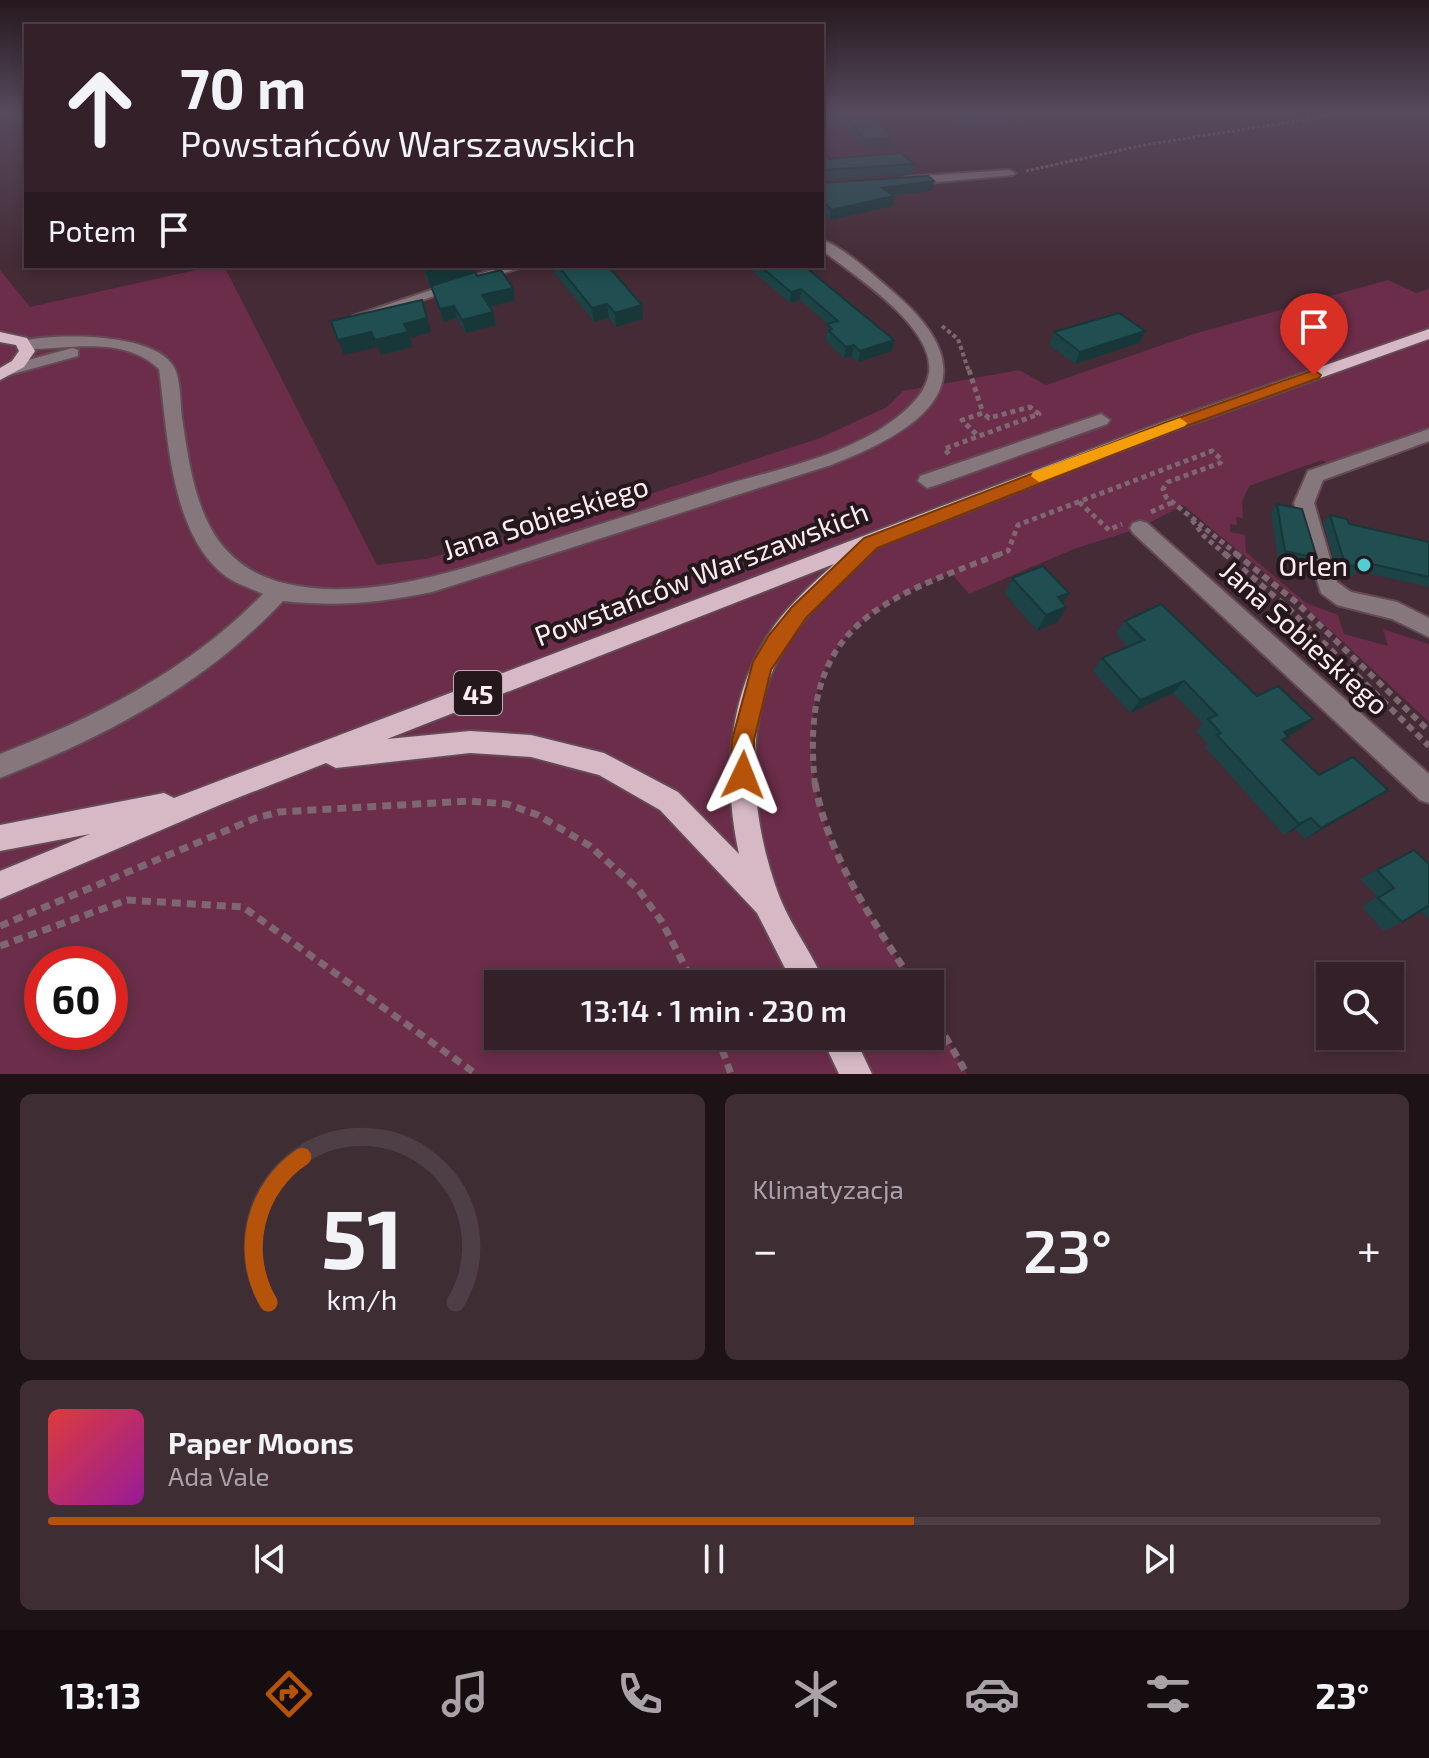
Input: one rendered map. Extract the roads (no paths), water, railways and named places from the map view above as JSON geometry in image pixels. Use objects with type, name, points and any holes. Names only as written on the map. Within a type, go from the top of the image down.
[{"type":"main road","name":"Powstańców Warszawskich","points":[[0,885],[215,794],[1169,426],[1429,334]]},
{"type":"main road","points":[[0,336],[26,344],[24,357],[4,373]]},
{"type":"main road","points":[[803,970],[768,904],[750,834],[743,775],[743,740],[761,669],[777,641],[818,592],[870,543]]},
{"type":"main road","points":[[305,760],[470,742],[531,746],[604,765],[669,801],[768,904]]},
{"type":"main road","points":[[0,838],[215,794]]},
{"type":"main road","points":[[844,1050],[856,1074]]},
{"type":"street","points":[[895,181],[1009,173]]},
{"type":"street","name":"Jana Sobieskiego","points":[[26,344],[115,344],[140,347],[156,355],[167,368],[191,509],[207,543],[226,566],[265,588],[331,597],[424,587],[794,469],[876,440],[904,423],[920,406],[938,373],[933,344],[900,307],[824,246]]},
{"type":"street","points":[[351,319],[512,268]]},
{"type":"street","name":"Jana Sobieskiego","points":[[4,373],[115,344]]},
{"type":"street","points":[[927,481],[1101,420]]},
{"type":"street","points":[[1429,435],[1315,476],[1304,503],[1328,587],[1345,599],[1397,611],[1429,628]]},
{"type":"street","name":"Jana Sobieskiego","points":[[1140,528],[1429,791]]},
{"type":"street","points":[[0,766],[55,745],[150,697],[232,638],[280,590]]},
{"type":"place","name":"Orlen","points":[[1364,565]]}]
